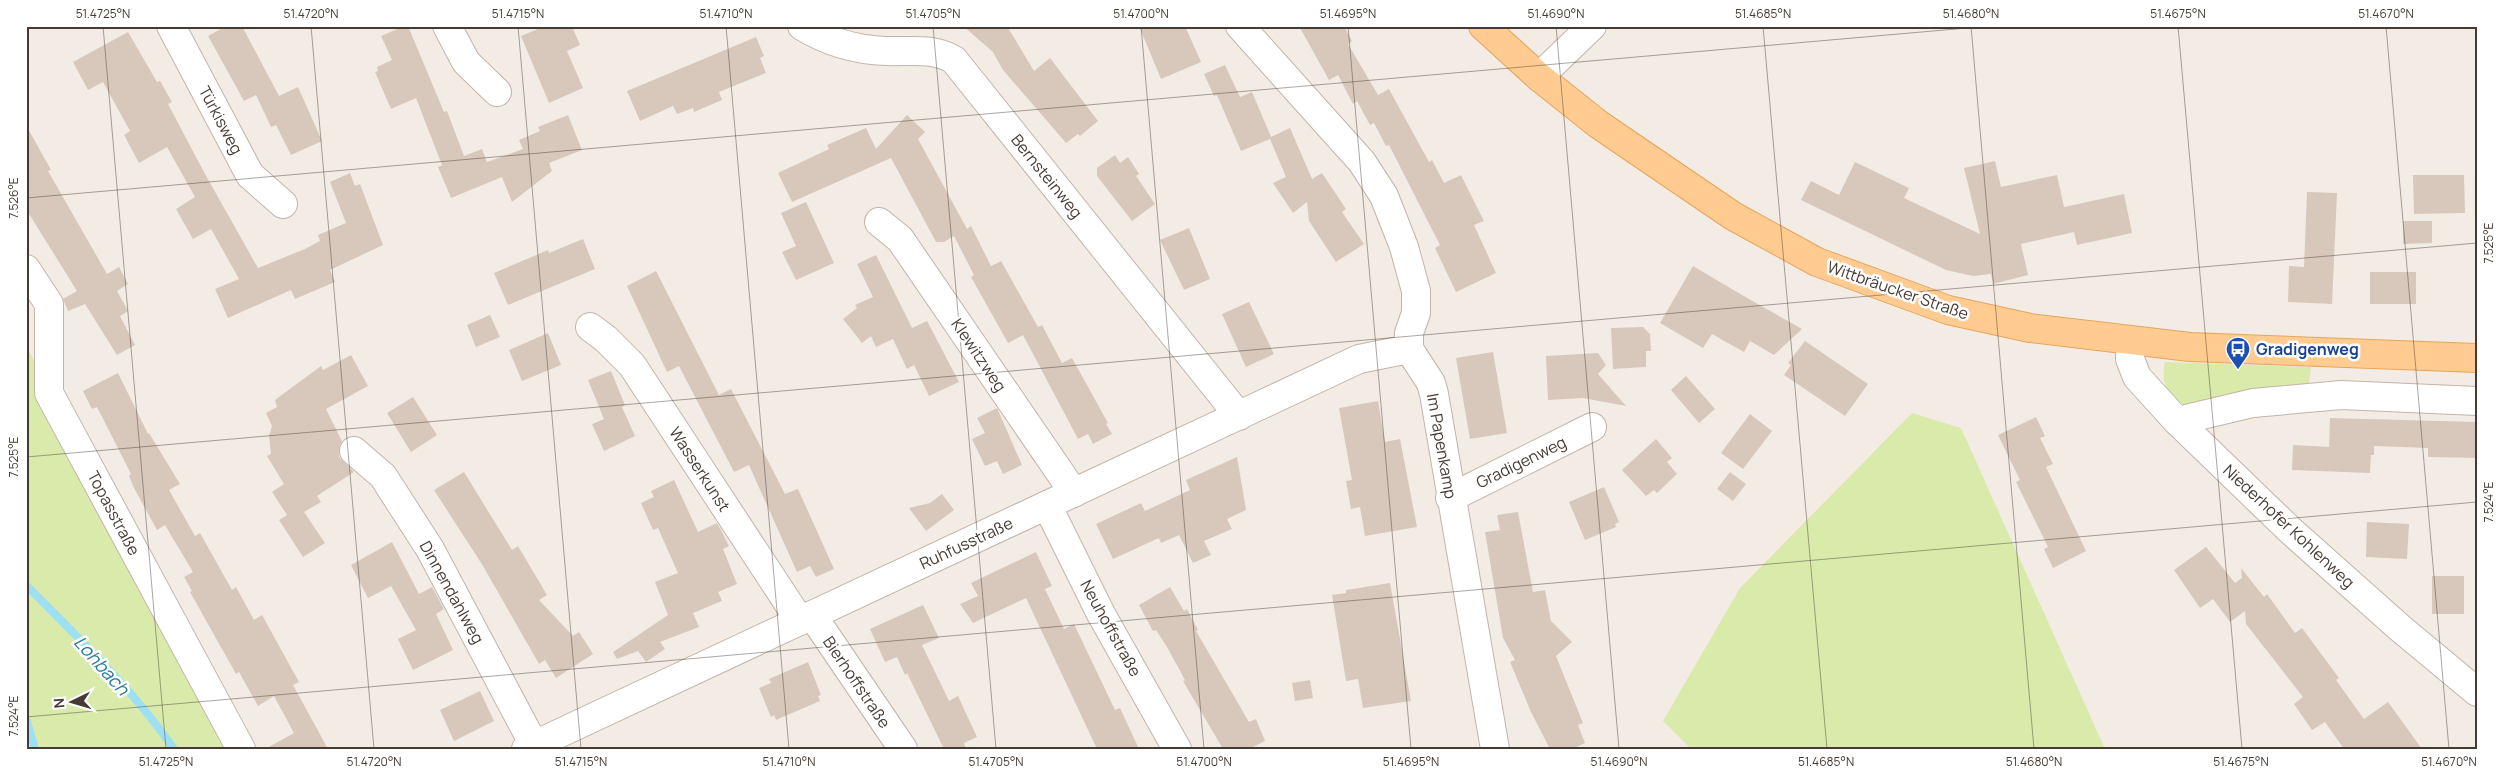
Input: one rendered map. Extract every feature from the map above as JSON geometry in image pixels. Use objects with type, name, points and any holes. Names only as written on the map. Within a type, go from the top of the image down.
[{"type":"main road","name":"Wittbräucker Straße","points":[[1483,26],[1539,77],[1598,124],[1733,216],[1817,262],[1948,310],[2030,328],[2131,342],[2246,350],[2477,358]]},
{"type":"street","name":"Türkisweg","points":[[171,26],[250,175],[282,204]]},
{"type":"street","points":[[446,26],[466,62],[497,92]]},
{"type":"street","name":"Bernsteinweg","points":[[802,26],[814,34],[851,47],[887,51],[933,52],[943,54],[954,60],[1239,416]]},
{"type":"street","points":[[1240,26],[1362,162],[1384,196],[1404,246],[1416,291],[1416,313],[1409,333],[1409,349]]},
{"type":"street","points":[[1539,77],[1592,26]]},
{"type":"street","name":"Klewitzweg","points":[[879,222],[900,239],[1074,493]]},
{"type":"street","name":"Topasstraße","points":[[26,269],[49,304],[49,392],[241,749]]},
{"type":"street","name":"Wasserkunst","points":[[590,327],[606,339],[632,365],[806,618]]},
{"type":"street","name":"Niederhofer Kohlenweg","points":[[2131,342],[2130,359],[2137,377],[2177,421],[2291,530],[2400,628],[2477,692]]},
{"type":"street","name":"Ruhfusstraße","points":[[530,747],[1359,359],[1409,349]]},
{"type":"street","name":"Im Papenkamp","points":[[1409,349],[1431,383],[1434,394],[1450,498],[1495,749]]},
{"type":"street","points":[[2177,421],[2253,403],[2341,395],[2477,401]]},
{"type":"street","name":"Gradigenweg","points":[[1450,498],[1592,427]]},
{"type":"street","name":"Dinnendahlweg","points":[[354,451],[383,476],[430,549],[530,747]]},
{"type":"street","name":"Neuhoffstraße","points":[[1047,505],[1101,614],[1177,749]]},
{"type":"street","name":"Bierhoffstraße","points":[[806,618],[902,749]]},
{"type":"green space","points":[[26,345],[235,749],[26,749]]},
{"type":"green space","points":[[2165,362],[2311,367],[2308,392],[2186,406],[2174,398],[2167,388],[2164,377]]},
{"type":"green space","points":[[1912,413],[1961,428],[2105,749],[1691,749],[1663,721],[1740,588]]},
{"type":"building","points":[[226,26],[242,26],[279,96],[298,87],[322,141],[291,155],[276,125],[271,127],[256,95],[244,101],[208,36]]},
{"type":"building","points":[[408,26],[444,112],[447,111],[464,156],[482,149],[487,162],[523,149],[519,140],[540,131],[538,127],[568,115],[582,150],[549,163],[552,171],[512,202],[502,177],[451,198],[438,167],[442,165],[416,98],[391,109],[375,72],[378,71],[377,67],[392,60],[381,36]]},
{"type":"building","points":[[545,26],[572,26],[580,45],[567,51],[583,88],[549,103],[521,36]]},
{"type":"building","points":[[963,26],[1007,26],[1034,71],[1050,58],[1098,121],[1080,136],[1078,134],[1066,143],[1003,70],[993,52]]},
{"type":"building","points":[[1139,26],[1185,26],[1201,62],[1161,79]]},
{"type":"building","points":[[1299,26],[1344,26],[1352,41],[1348,44],[1378,95],[1389,89],[1429,162],[1432,160],[1444,183],[1461,175],[1484,221],[1474,225],[1496,273],[1456,292],[1435,248],[1440,245],[1389,145],[1386,146],[1374,123],[1370,125],[1357,101],[1353,104],[1338,75],[1329,80]]},
{"type":"building","points":[[128,32],[157,82],[160,81],[172,102],[168,104],[258,268],[305,249],[320,241],[318,235],[346,223],[330,182],[350,173],[355,186],[360,184],[383,245],[330,270],[335,282],[295,299],[291,290],[228,318],[215,289],[239,279],[211,229],[193,239],[176,209],[195,197],[167,147],[139,163],[124,135],[130,131],[103,82],[88,90],[73,62]]},
{"type":"building","points":[[756,37],[764,56],[760,58],[766,73],[719,92],[722,100],[694,112],[693,108],[677,114],[673,106],[640,121],[627,91]]},
{"type":"building","points":[[1225,65],[1240,97],[1252,92],[1271,137],[1290,128],[1312,179],[1322,173],[1346,209],[1342,212],[1364,244],[1336,262],[1309,221],[1307,202],[1293,213],[1273,183],[1286,177],[1270,139],[1241,151],[1217,95],[1214,96],[1204,74]]},
{"type":"building","points":[[907,115],[925,132],[918,139],[967,229],[971,226],[991,266],[1001,261],[1038,327],[1042,325],[1062,363],[1072,358],[1108,423],[1106,424],[1112,434],[1093,444],[1088,434],[1078,439],[1023,335],[1008,343],[971,277],[974,275],[954,236],[944,242],[936,242],[891,158],[792,202],[778,173],[829,149],[827,145],[866,128],[876,149]]},
{"type":"building","points":[[26,125],[51,170],[48,171],[107,274],[119,267],[128,284],[117,291],[128,311],[120,316],[135,345],[117,355],[85,304],[68,311],[63,299],[77,291],[26,209]]},
{"type":"building","points":[[1115,155],[1120,163],[1128,157],[1139,174],[1136,176],[1155,204],[1132,221],[1097,176],[1097,168]]},
{"type":"building","points":[[1995,161],[2001,187],[2057,175],[2064,207],[2124,194],[2132,233],[2077,245],[2074,232],[2021,244],[2028,275],[1993,284],[1991,274],[1973,276],[1946,270],[1801,200],[1811,181],[1839,195],[1855,162],[1909,188],[1904,198],[1980,234],[1964,168]]},
{"type":"building","points":[[2413,175],[2464,175],[2465,213],[2414,214]]},
{"type":"building","points":[[2307,192],[2337,193],[2332,304],[2288,302],[2289,266],[2304,267]]},
{"type":"building","points":[[806,202],[834,263],[796,280],[782,252],[796,246],[781,213]]},
{"type":"building","points":[[2403,221],[2432,221],[2432,243],[2403,244]]},
{"type":"building","points":[[1189,228],[1210,279],[1184,290],[1160,240]]},
{"type":"building","points":[[583,239],[595,269],[508,305],[494,273],[548,250],[549,253]]},
{"type":"building","points":[[876,255],[912,328],[927,321],[959,382],[929,396],[914,365],[907,369],[893,339],[876,347],[871,336],[862,343],[843,319],[857,308],[855,305],[873,297],[857,264]]},
{"type":"building","points":[[1693,266],[1802,329],[1774,355],[1750,341],[1744,352],[1712,334],[1703,348],[1660,323]]},
{"type":"building","points":[[656,271],[719,395],[731,389],[785,494],[798,489],[834,569],[816,577],[810,566],[797,572],[749,465],[734,472],[679,366],[667,372],[627,286]]},
{"type":"building","points":[[2370,272],[2416,272],[2416,304],[2370,304]]},
{"type":"building","points":[[1249,302],[1274,354],[1246,367],[1222,314]]},
{"type":"building","points":[[490,315],[500,337],[476,347],[467,325]]},
{"type":"building","points":[[1643,327],[1650,334],[1651,351],[1646,351],[1646,367],[1613,369],[1611,328]]},
{"type":"building","points":[[548,333],[561,365],[522,381],[509,350]]},
{"type":"building","points":[[1805,341],[1868,384],[1845,416],[1784,375],[1791,365],[1788,363]]},
{"type":"building","points":[[1493,352],[1507,433],[1470,439],[1456,358]]},
{"type":"building","points":[[1598,353],[1606,365],[1598,374],[1626,406],[1583,398],[1548,400],[1546,356]]},
{"type":"building","points":[[351,355],[368,386],[326,409],[342,441],[339,457],[354,472],[317,496],[321,502],[304,512],[325,543],[303,557],[279,520],[287,515],[272,492],[284,484],[267,456],[271,454],[269,436],[272,426],[266,413],[277,407],[275,400],[321,366],[323,370]]},
{"type":"building","points":[[611,371],[625,405],[622,407],[635,436],[604,451],[592,424],[604,419],[588,380]]},
{"type":"building","points":[[118,373],[148,434],[180,484],[169,490],[195,536],[200,533],[232,590],[236,587],[254,620],[262,615],[299,682],[293,685],[328,749],[265,749],[294,733],[274,696],[258,706],[239,672],[236,674],[190,592],[192,591],[184,577],[193,572],[165,525],[157,530],[134,488],[129,476],[131,474],[97,407],[92,409],[83,391]]},
{"type":"building","points":[[1686,376],[1715,409],[1699,423],[1671,390]]},
{"type":"building","points":[[413,397],[437,435],[411,452],[387,413]]},
{"type":"building","points":[[1378,401],[1385,442],[1400,439],[1417,527],[1365,536],[1360,507],[1351,509],[1346,481],[1352,480],[1339,408]]},
{"type":"building","points":[[997,408],[1022,465],[1003,474],[997,461],[985,466],[972,439],[985,433],[977,418]]},
{"type":"building","points":[[1750,414],[1772,431],[1743,469],[1721,453]]},
{"type":"building","points":[[2036,417],[2045,436],[2040,438],[2053,464],[2046,467],[2086,551],[2053,568],[2044,549],[2048,547],[2016,482],[2020,480],[1998,435]]},
{"type":"building","points":[[2330,418],[2477,422],[2477,458],[2428,457],[2428,448],[2374,446],[2374,455],[2371,455],[2370,473],[2292,470],[2293,445],[2329,447]]},
{"type":"building","points":[[1656,439],[1672,458],[1667,462],[1677,474],[1657,493],[1654,490],[1646,496],[1622,470]]},
{"type":"building","points":[[1237,457],[1246,510],[1227,519],[1232,529],[1204,541],[1211,555],[1193,563],[1179,535],[1161,543],[1159,538],[1113,559],[1096,524],[1141,503],[1145,511],[1190,490],[1186,480]]},
{"type":"building","points":[[464,472],[512,550],[518,546],[547,595],[539,600],[573,636],[579,632],[593,654],[556,678],[545,660],[539,664],[483,566],[434,490]]},
{"type":"building","points":[[1730,472],[1746,484],[1733,501],[1717,489]]},
{"type":"building","points":[[674,480],[698,532],[717,523],[729,546],[723,549],[737,584],[718,592],[722,601],[693,613],[699,627],[660,642],[665,649],[646,662],[638,651],[617,659],[613,652],[668,615],[655,582],[678,573],[658,528],[653,530],[641,503],[654,497],[651,491]]},
{"type":"building","points":[[1604,487],[1619,522],[1615,524],[1616,527],[1585,540],[1569,502]]},
{"type":"building","points":[[942,494],[954,510],[926,531],[909,508],[930,503]]},
{"type":"building","points":[[1518,512],[1533,592],[1545,590],[1551,621],[1572,642],[1556,656],[1583,723],[1578,725],[1585,743],[1572,749],[1550,749],[1531,712],[1510,662],[1515,660],[1503,638],[1485,532],[1500,530],[1497,515]]},
{"type":"building","points":[[2367,522],[2409,524],[2407,559],[2366,557]]},
{"type":"building","points":[[392,542],[419,594],[432,587],[444,609],[436,614],[453,650],[413,670],[398,639],[416,630],[391,586],[368,598],[351,565]]},
{"type":"building","points":[[2206,547],[2235,583],[2242,578],[2241,568],[2264,597],[2267,594],[2295,633],[2302,628],[2339,678],[2336,680],[2364,719],[2388,702],[2422,749],[2344,749],[2325,722],[2312,730],[2294,704],[2303,697],[2246,624],[2245,611],[2230,622],[2213,599],[2200,608],[2174,570]]},
{"type":"building","points":[[1036,552],[1052,586],[1045,589],[1064,629],[1074,624],[1115,710],[1120,708],[1139,749],[1097,749],[1026,598],[973,623],[960,604],[978,596],[971,583]]},
{"type":"building","points":[[2432,576],[2464,576],[2464,614],[2432,614]]},
{"type":"building","points":[[1390,583],[1411,701],[1363,708],[1358,679],[1346,681],[1332,595],[1346,593],[1346,590]]},
{"type":"building","points":[[1170,587],[1184,611],[1187,609],[1198,630],[1196,631],[1249,722],[1256,719],[1265,741],[1249,749],[1223,749],[1183,681],[1185,680],[1167,647],[1156,630],[1153,631],[1139,605]]},
{"type":"building","points":[[923,605],[939,638],[922,645],[949,701],[958,696],[977,737],[964,743],[966,749],[944,749],[907,673],[905,675],[897,657],[885,662],[870,629]]},
{"type":"building","points":[[808,662],[821,695],[818,696],[820,701],[776,720],[774,715],[771,717],[759,688],[771,683],[769,679]]},
{"type":"building","points":[[1310,680],[1313,698],[1295,701],[1292,683]]},
{"type":"building","points":[[480,691],[494,721],[454,741],[440,710]]},
{"type":"waterway","name":"Lohbach","points":[[26,585],[122,684],[174,749]]},
{"type":"waterway","points":[[26,718],[35,749]]},
{"type":"place","name":"Gradigenweg","points":[[2238,370]]}]
